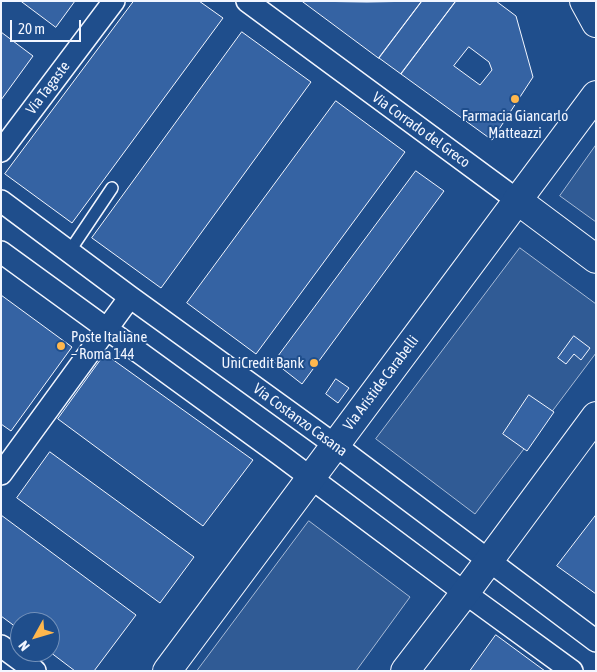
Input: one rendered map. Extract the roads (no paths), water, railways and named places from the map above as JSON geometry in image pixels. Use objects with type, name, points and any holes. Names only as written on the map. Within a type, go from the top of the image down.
[{"type":"street","name":"Via Tagaste","points":[[1,151],[114,1]]},
{"type":"street","name":"Via Corrado del Greco","points":[[247,1],[596,259]]},
{"type":"street","points":[[584,1],[596,23]]},
{"type":"street","name":"Via Aristide Carabelli","points":[[167,671],[596,95]]},
{"type":"street","name":"Via Costanzo Casana","points":[[1,201],[335,445],[596,641]]},
{"type":"street","points":[[1,252],[312,478],[572,671]]},
{"type":"street","points":[[1,474],[130,297]]},
{"type":"street","points":[[406,671],[596,416]]},
{"type":"street","points":[[1,646],[35,671]]},
{"type":"lane","points":[[69,252],[112,188]]},
{"type":"place","name":"Farmacia Giancarlo Matteazzi","points":[[515,99]]},
{"type":"place","name":"Poste Italiane – Roma 144","points":[[61,346]]},
{"type":"place","name":"UniCredit Bank","points":[[314,363]]}]
